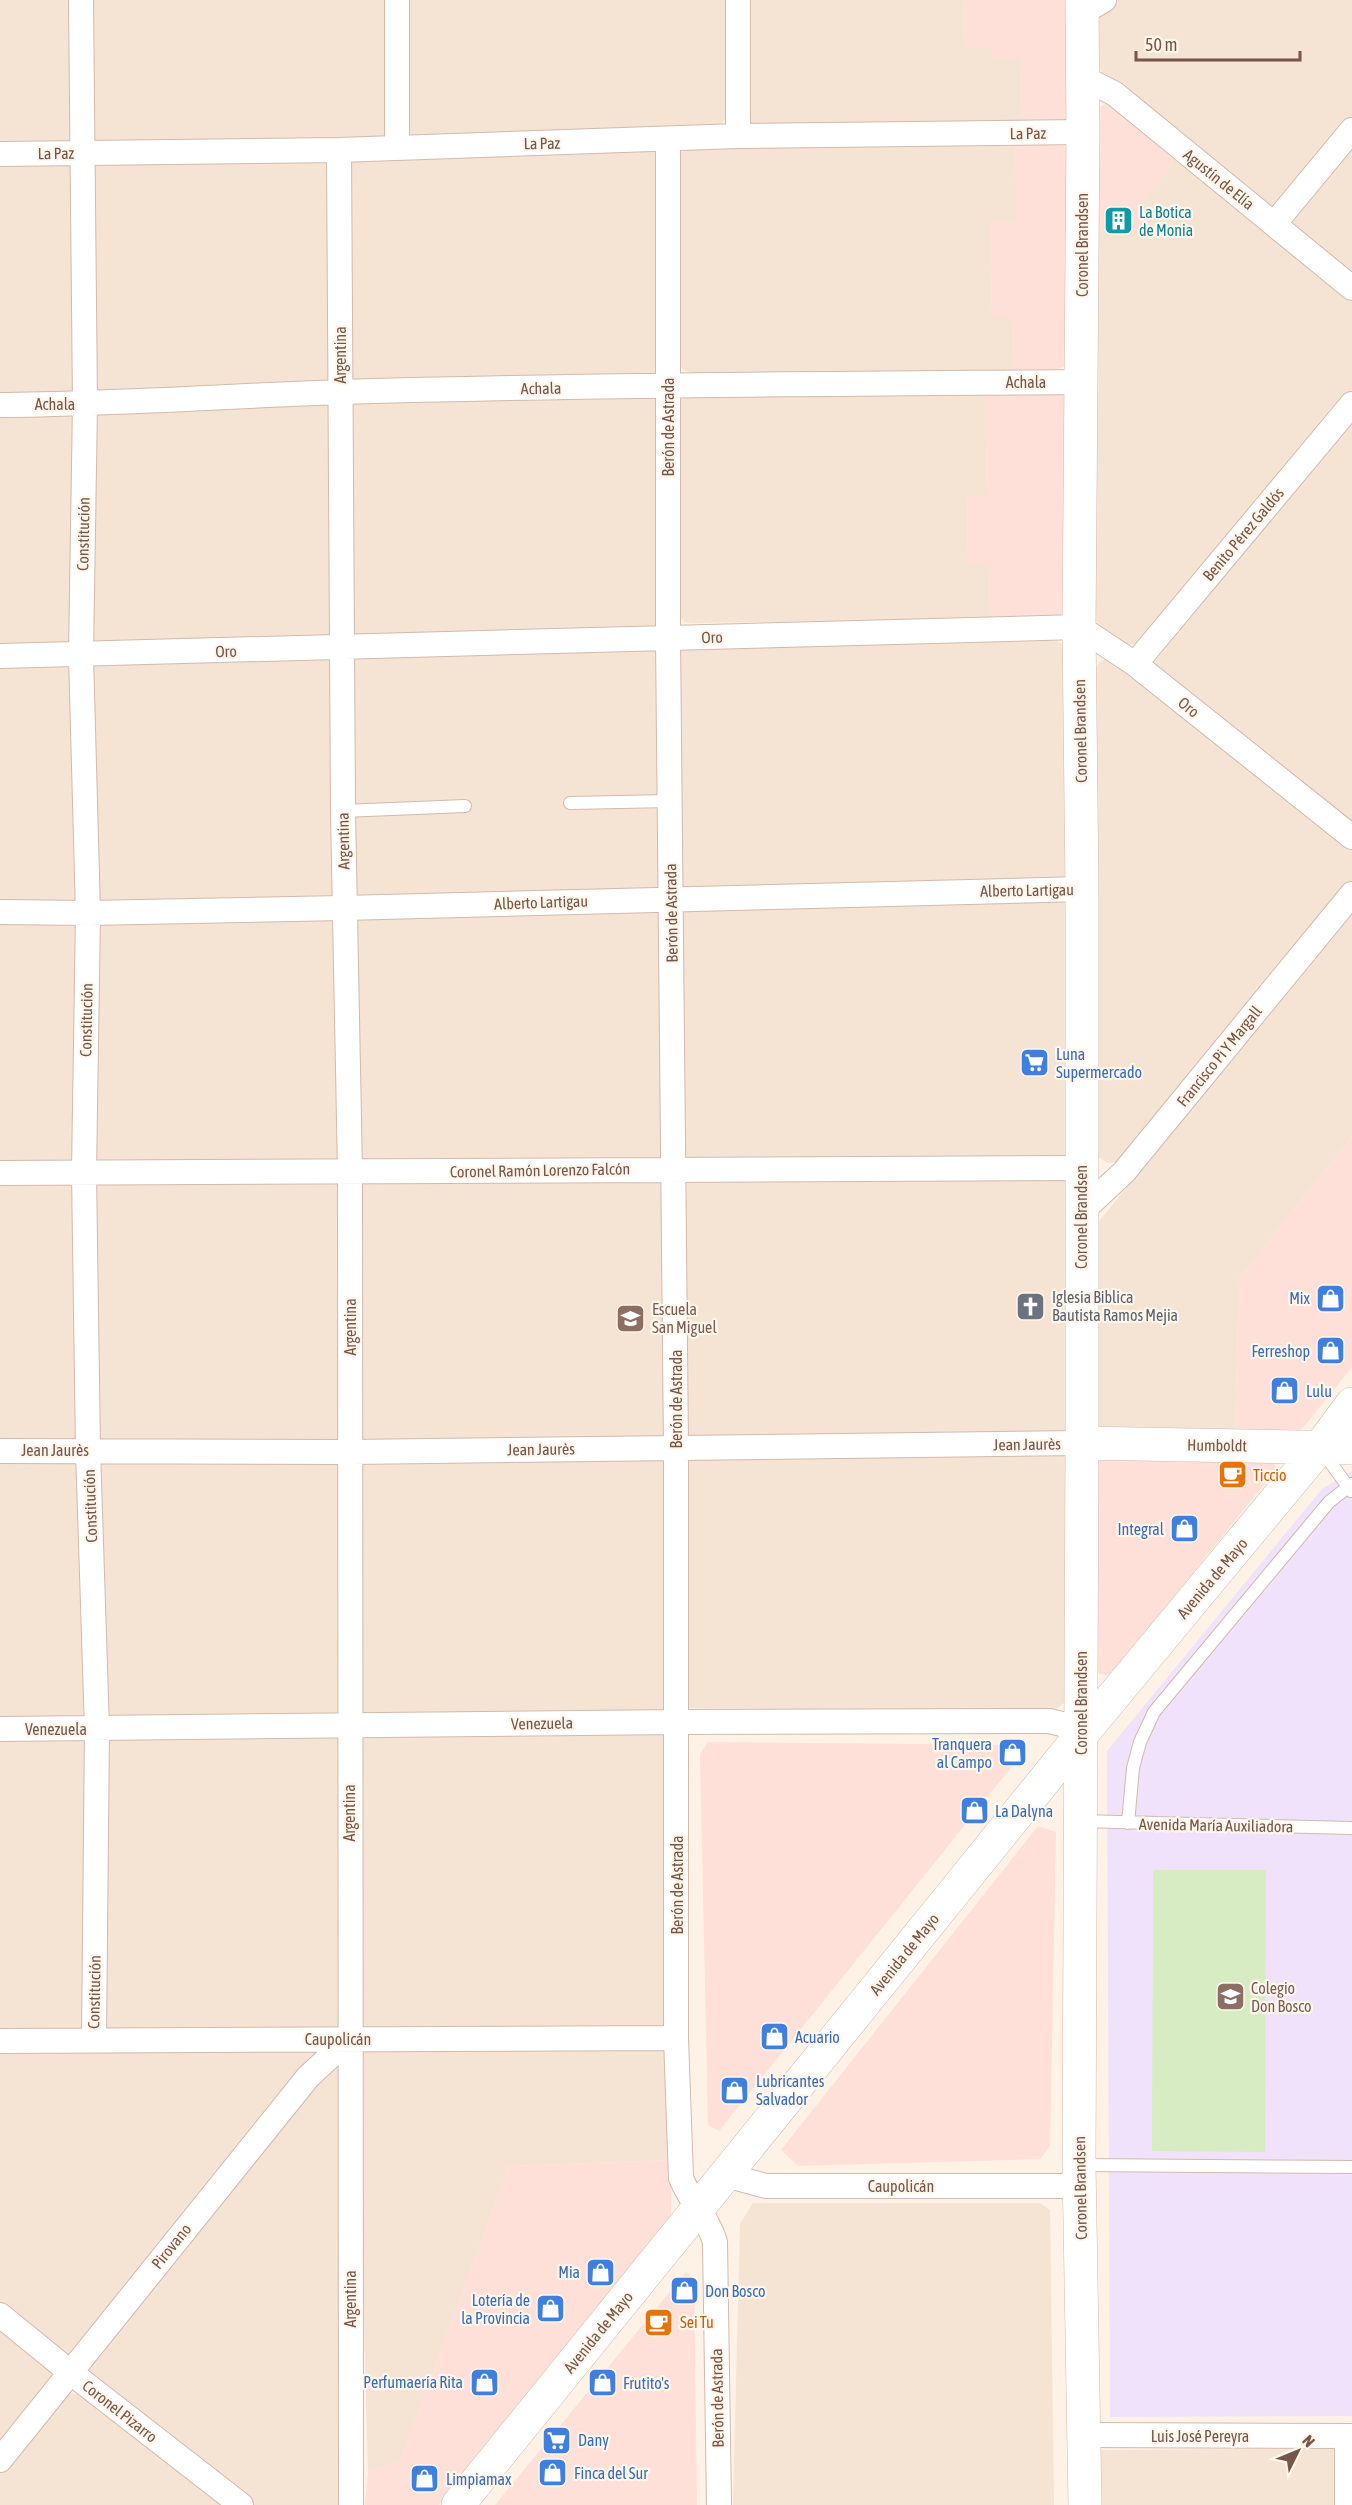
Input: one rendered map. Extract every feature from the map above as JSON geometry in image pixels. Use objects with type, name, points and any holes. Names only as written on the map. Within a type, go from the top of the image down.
[{"type":"street","name":"Constitución","points":[[81,0],[85,404],[81,655],[88,913],[84,1173],[88,1450],[97,1729],[94,2040]]},
{"type":"street","points":[[397,0],[397,147]]},
{"type":"street","points":[[738,0],[738,136]]},
{"type":"street","name":"Coronel Brandsen","points":[[1084,2505],[1085,2436],[1079,2175],[1079,1821],[1082,1734],[1080,1213],[1082,889],[1079,627],[1082,77],[1090,4]]},
{"type":"street","name":"Agustín de Elía","points":[[1082,77],[1115,94],[1352,288]]},
{"type":"street","points":[[1274,224],[1352,130]]},
{"type":"street","name":"La Paz","points":[[0,154],[339,150],[738,136],[1083,132]]},
{"type":"street","name":"Berón de Astrada","points":[[668,140],[668,638],[676,1448],[676,2038],[681,2178],[687,2193],[712,2231],[715,2242],[719,2505]]},
{"type":"street","name":"Argentina","points":[[339,150],[344,908],[350,1172],[351,2505]]},
{"type":"street","name":"Achala","points":[[0,405],[85,404],[340,392],[668,385],[1081,382]]},
{"type":"street","name":"Benito Pérez Galdós","points":[[1135,664],[1352,404]]},
{"type":"street","name":"Oro","points":[[0,656],[1079,627],[1135,664],[1352,837]]},
{"type":"street","name":"Alberto Lartigau","points":[[0,912],[88,913],[344,908],[1082,889]]},
{"type":"street","name":"Francisco Pi Y Margall","points":[[1080,1213],[1124,1172],[1352,894]]},
{"type":"street","name":"Coronel Ramón Lorenzo Falcón","points":[[0,1173],[674,1168],[1081,1168]]},
{"type":"street","name":"Avenida de Mayo","points":[[458,2505],[1082,1734],[1320,1447],[1352,1404]]},
{"type":"street","name":"Jean Jaurès","points":[[0,1451],[351,1452],[1082,1443]]},
{"type":"street","name":"Humboldt","points":[[1082,1443],[1320,1447],[1349,1477]]},
{"type":"street","name":"Venezuela","points":[[0,1729],[677,1722],[1049,1721],[1062,1724],[1082,1734]]},
{"type":"street","name":"Caupolicán","points":[[0,2041],[676,2038]]},
{"type":"street","name":"Pirovano","points":[[0,2460],[308,2077],[349,2039]]},
{"type":"street","name":"Caupolicán","points":[[725,2175],[766,2186],[1079,2175]]},
{"type":"street","name":"Coronel Pizarro","points":[[0,2315],[241,2505]]},
{"type":"street","name":"Luis José Pereyra","points":[[1085,2436],[1349,2436]]},
{"type":"street","points":[[1347,2505],[1349,2436]]},
{"type":"lane","points":[[570,803],[670,801]]},
{"type":"lane","points":[[343,811],[465,806]]},
{"type":"lane","points":[[1128,1823],[1133,1768],[1140,1742],[1154,1712],[1349,1477]]},
{"type":"lane","name":"Avenida María Auxiliadora","points":[[1079,1821],[1352,1828]]},
{"type":"lane","points":[[1079,2175],[1352,2167]]},
{"type":"shaded area","points":[[0,0],[730,0],[728,117],[718,126],[660,131],[656,647],[1057,641],[1065,645],[1068,1699],[1058,1708],[1050,1711],[667,1708],[671,2018],[658,2034],[342,2028],[343,2505],[251,2505],[68,2362],[0,2443]]},
{"type":"shaded area","points":[[742,0],[963,0],[964,47],[992,46],[992,58],[1021,57],[1022,122],[751,126],[745,118]]},
{"type":"shaded area","points":[[963,0],[1068,0],[1070,115],[1066,120],[1022,122],[1021,58],[992,58],[991,46],[964,47]]},
{"type":"shaded area","points":[[1094,0],[1352,0],[1352,279],[1102,72],[1097,65]]},
{"type":"shaded area","points":[[1108,103],[1178,158],[1143,200],[1160,235],[1093,230],[1095,109]]},
{"type":"shaded area","points":[[1015,142],[1017,222],[990,223],[992,316],[1013,317],[1014,370],[698,376],[684,370],[677,363],[675,157],[681,152],[690,149]]},
{"type":"shaded area","points":[[1015,142],[1062,143],[1071,156],[1065,366],[1058,369],[1014,370],[1013,317],[992,317],[990,222],[1016,222]]},
{"type":"shaded area","points":[[1178,158],[1352,297],[1352,390],[1149,639],[1139,644],[1126,645],[1103,629],[1096,621],[1094,612],[1093,230],[1159,235],[1142,200]]},
{"type":"shaded area","points":[[1053,388],[1068,395],[1065,611],[1059,616],[990,619],[989,564],[968,564],[967,496],[987,496],[985,390]]},
{"type":"shaded area","points":[[985,390],[987,496],[967,497],[968,564],[989,564],[990,619],[694,623],[685,622],[679,616],[679,397]]},
{"type":"shaded area","points":[[1352,419],[1352,880],[1122,1161],[1108,1163],[1098,1157],[1096,667],[1101,661],[1109,658],[1140,676]]},
{"type":"shaded area","points":[[1352,911],[1352,1136],[1239,1279],[1235,1435],[1103,1430],[1099,1426],[1091,1246],[1096,1225]]},
{"type":"shaded area","points":[[1352,1136],[1352,1367],[1302,1429],[1292,1434],[1235,1435],[1239,1279]]},
{"type":"shaded area","points":[[1268,1456],[1275,1464],[1275,1471],[1114,1671],[1107,1675],[1100,1674],[1094,1668],[1098,1457]]},
{"type":"shaded area","name":"Colegio Don Bosco","points":[[1352,1471],[1352,2416],[1110,2417],[1107,1751],[1322,1489]]},
{"type":"shaded area","points":[[708,1742],[1018,1745],[1022,1754],[719,2131],[708,2125],[700,1754]]},
{"type":"shaded area","points":[[1038,1826],[1056,1832],[1050,2146],[1040,2159],[798,2166],[781,2150]]},
{"type":"shaded area","points":[[657,2047],[663,2050],[667,2058],[671,2160],[509,2166],[400,2462],[368,2471],[357,2058],[359,2051]]},
{"type":"shaded area","points":[[671,2160],[671,2214],[664,2228],[439,2505],[365,2505],[368,2471],[400,2462],[509,2166]]},
{"type":"shaded area","points":[[753,2203],[1040,2203],[1050,2210],[1054,2505],[733,2505],[740,2224]]},
{"type":"shaded area","points":[[686,2272],[694,2279],[697,2505],[495,2505]]},
{"type":"shaded area","points":[[67,2393],[87,2395],[222,2505],[0,2505],[0,2472],[58,2399]]},
{"type":"shaded area","points":[[1352,2448],[1352,2505],[1100,2505],[1100,2450]]},
{"type":"green space","points":[[1153,1870],[1266,1870],[1265,2152],[1152,2151]]},
{"type":"place","name":"La Botica de Monia","points":[[1118,221]]},
{"type":"place","name":"Luna Supermercado","points":[[1035,1063]]},
{"type":"place","name":"Mix","points":[[1331,1298]]},
{"type":"place","name":"Iglesia Biblica Bautista Ramos Mejia","points":[[1031,1306]]},
{"type":"place","name":"Escuela San Miguel","points":[[631,1318]]},
{"type":"place","name":"Ferreshop","points":[[1331,1351]]},
{"type":"place","name":"Lulu","points":[[1285,1391]]},
{"type":"place","name":"Ticcio","points":[[1232,1475]]},
{"type":"place","name":"Integral","points":[[1185,1529]]},
{"type":"place","name":"Tranquera al Campo","points":[[1013,1753]]},
{"type":"place","name":"La Dalyna","points":[[974,1811]]},
{"type":"place","name":"Colegio Don Bosco","points":[[1230,1997]]},
{"type":"place","name":"Acuario","points":[[774,2037]]},
{"type":"place","name":"Lubricantes Salvador","points":[[735,2090]]},
{"type":"place","name":"Mia","points":[[601,2272]]},
{"type":"place","name":"Don Bosco","points":[[684,2291]]},
{"type":"place","name":"Lotería de la Provincia","points":[[551,2309]]},
{"type":"place","name":"Sei Tu","points":[[659,2322]]},
{"type":"place","name":"Perfumaería Rita","points":[[484,2382]]},
{"type":"place","name":"Frutito's","points":[[602,2383]]},
{"type":"place","name":"Dany","points":[[557,2440]]},
{"type":"place","name":"Finca del Sur","points":[[553,2473]]},
{"type":"place","name":"Limpiamax","points":[[425,2479]]}]
